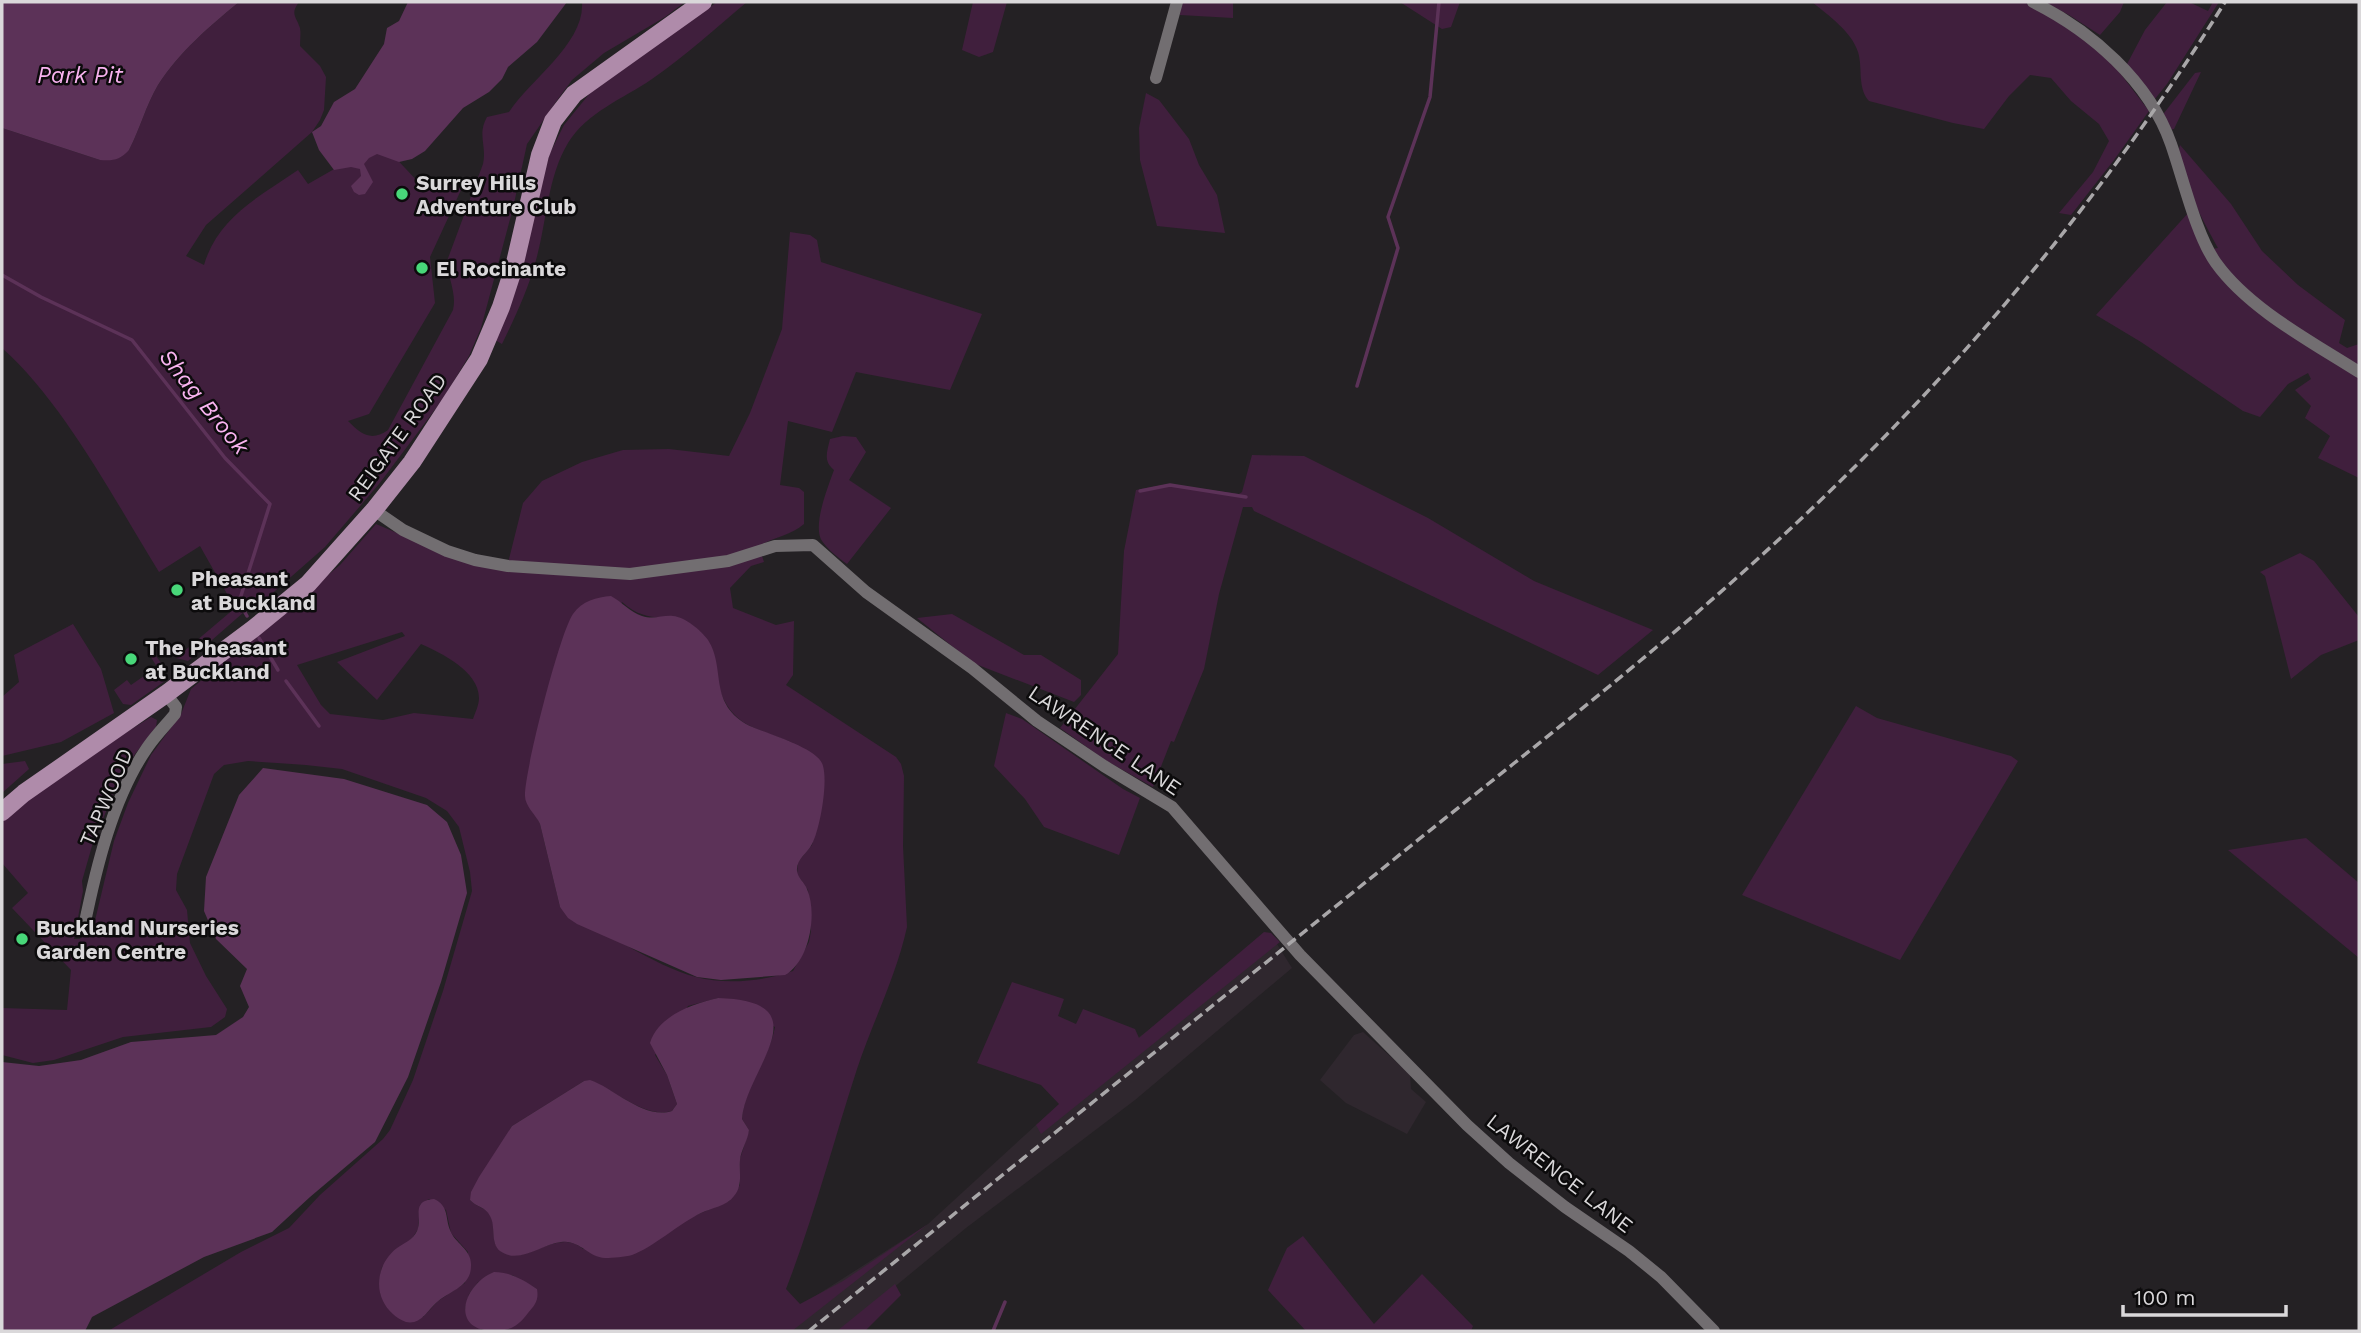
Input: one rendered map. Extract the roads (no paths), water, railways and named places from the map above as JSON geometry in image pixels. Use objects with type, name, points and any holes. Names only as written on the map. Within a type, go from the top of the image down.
[{"type":"main road","name":"REIGATE ROAD","points":[[2,811],[253,629],[308,584],[374,510],[412,461],[479,359],[514,267],[540,155],[553,121],[574,94],[703,2]]},
{"type":"street","points":[[1156,78],[1177,2]]},
{"type":"street","points":[[2033,2],[2077,27],[2101,45],[2149,102],[2170,140],[2209,253],[2229,278],[2260,306],[2359,372]]},
{"type":"street","name":"LAWRENCE LANE","points":[[374,510],[403,530],[447,551],[508,566],[630,574],[728,561],[775,546],[813,545],[866,593],[972,668],[1037,721],[1172,807],[1300,955],[1466,1125],[1556,1200],[1629,1251],[1661,1278],[1714,1331]]},
{"type":"street","name":"TAPWOOD","points":[[85,927],[102,849],[125,790],[147,748],[175,714],[176,707],[166,694]]},
{"type":"water","name":"Park Pit","points":[[2,2],[239,2],[196,40],[166,73],[154,93],[129,150],[119,158],[100,160],[2,128]]},
{"type":"water","points":[[408,2],[567,2],[537,42],[508,67],[502,79],[489,92],[463,108],[425,151],[412,159],[399,162],[377,154],[369,158],[364,164],[373,182],[365,194],[359,195],[351,186],[361,176],[360,169],[351,167],[334,170],[319,150],[312,132],[321,126],[334,102],[355,89],[384,44],[387,28],[399,21]]},
{"type":"water","points":[[611,596],[642,616],[678,617],[697,628],[708,640],[713,651],[722,695],[734,715],[746,724],[812,753],[823,766],[824,794],[818,828],[812,844],[797,867],[810,899],[812,911],[809,936],[800,960],[785,975],[721,980],[697,977],[577,924],[568,918],[560,907],[540,824],[525,800],[526,782],[544,703],[567,626],[573,614],[585,603]]},
{"type":"water","points":[[263,768],[344,779],[427,805],[447,822],[461,855],[467,893],[441,982],[408,1077],[375,1142],[272,1232],[204,1257],[92,1317],[85,1331],[2,1331],[2,1062],[39,1066],[81,1060],[131,1042],[216,1035],[243,1017],[249,1007],[240,986],[247,969],[216,939],[204,911],[206,877],[239,795]]},
{"type":"water","points":[[718,998],[750,1002],[767,1011],[773,1025],[771,1041],[746,1100],[742,1119],[749,1130],[741,1156],[740,1184],[734,1196],[727,1202],[693,1217],[640,1252],[629,1256],[599,1257],[567,1242],[523,1255],[507,1255],[500,1251],[495,1244],[490,1216],[470,1200],[479,1177],[512,1126],[584,1081],[590,1080],[640,1107],[661,1113],[672,1111],[677,1104],[667,1075],[650,1043],[660,1025],[668,1018],[687,1008]]},
{"type":"water","points":[[434,1199],[444,1208],[452,1235],[469,1255],[470,1273],[463,1284],[436,1303],[423,1317],[406,1322],[387,1308],[380,1294],[379,1279],[383,1265],[391,1253],[415,1234],[422,1203]]},
{"type":"water","points":[[494,1272],[517,1277],[537,1289],[536,1302],[525,1317],[514,1326],[501,1331],[481,1329],[471,1324],[466,1316],[465,1307],[474,1287]]},
{"type":"waterway","points":[[1357,386],[1398,248],[1388,217],[1430,97],[1439,2]]},
{"type":"waterway","name":"Shag Brook","points":[[2,275],[41,297],[132,340],[225,458],[270,504],[239,602],[247,616]]},
{"type":"waterway","points":[[1140,491],[1170,485],[1246,497]]},
{"type":"waterway","name":"Shag Brook","points":[[259,638],[278,670]]},
{"type":"waterway","name":"Shag Brook","points":[[286,681],[319,726]]},
{"type":"waterway","points":[[993,1331],[1005,1302]]},
{"type":"railway","points":[[809,1331],[1588,703],[1740,575],[1789,530],[1911,409],[2025,281],[2129,145],[2225,2]]},
{"type":"place","name":"Surrey Hills Adventure Club","points":[[402,194]]},
{"type":"place","name":"El Rocinante","points":[[422,268]]},
{"type":"place","name":"Pheasant at Buckland","points":[[177,590]]},
{"type":"place","name":"The Pheasant at Buckland","points":[[131,659]]},
{"type":"place","name":"Buckland Nurseries Garden Centre","points":[[22,939]]}]
